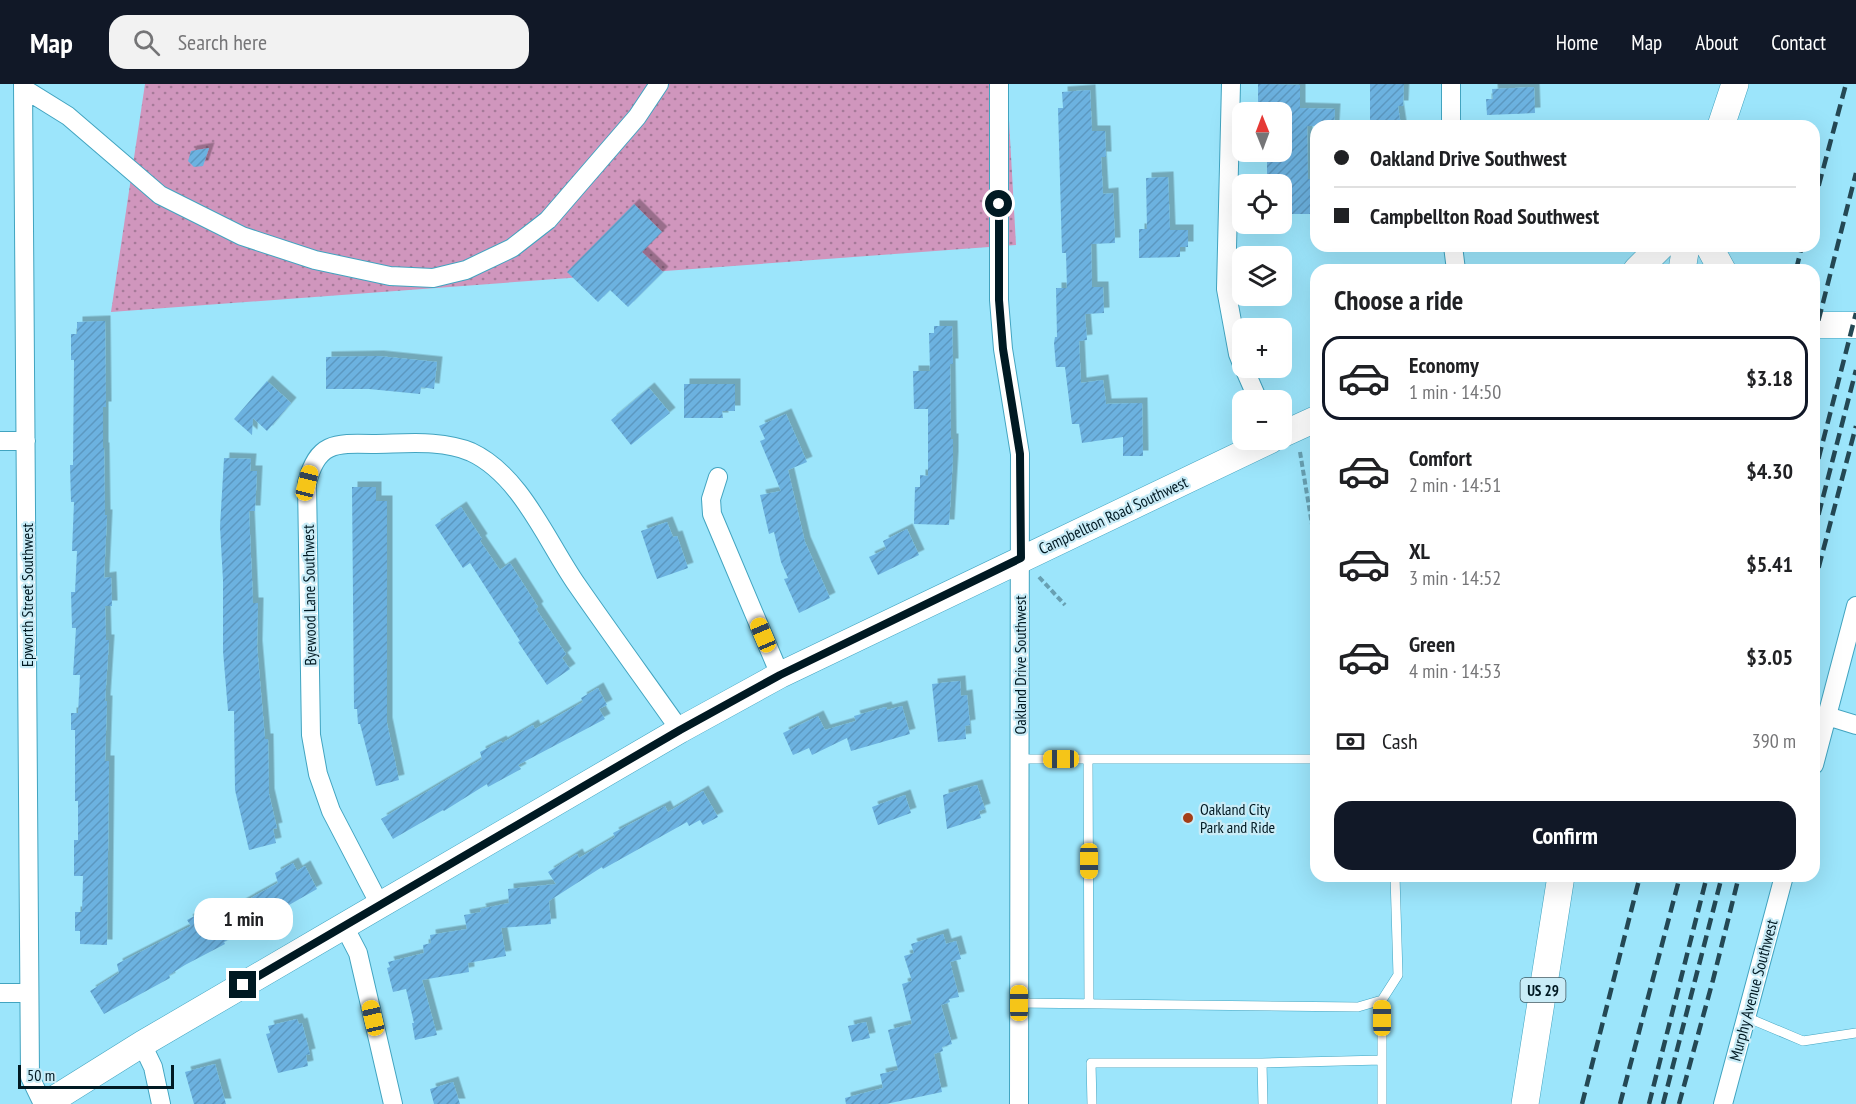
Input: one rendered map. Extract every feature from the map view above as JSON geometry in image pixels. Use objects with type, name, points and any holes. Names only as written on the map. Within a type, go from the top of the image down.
[{"type":"main road","points":[[1723,120],[1735,84]]},
{"type":"main road","points":[[1643,264],[1655,252]]},
{"type":"main road","points":[[1820,325],[1856,325]]},
{"type":"main road","name":"Campbellton Road Southwest","points":[[45,1104],[142,1044],[344,926],[680,730],[780,675],[1250,450]]},
{"type":"main road","name":"US 29","points":[[1525,1104],[1560,882]]},
{"type":"street","points":[[23,86],[68,116],[160,195],[242,236],[315,260],[390,276],[433,278],[466,270],[512,248],[548,220],[637,117],[659,84]]},
{"type":"street","name":"Oakland Drive Southwest","points":[[999,84],[999,300],[1003,349],[1020,454],[1019,1104]]},
{"type":"street","points":[[1231,84],[1226,289],[1232,322]]},
{"type":"street","points":[[1451,84],[1451,120]]},
{"type":"street","name":"Epworth Street Southwest","points":[[23,86],[30,1077],[45,1104]]},
{"type":"street","points":[[0,441],[26,441]]},
{"type":"street","name":"Byewood Lane Southwest","points":[[380,905],[331,812],[318,774],[311,735],[307,483],[312,463],[325,450],[347,443],[441,444],[470,452],[494,466],[516,489],[575,583],[680,730]]},
{"type":"street","points":[[718,477],[711,499],[712,514],[780,675]]},
{"type":"street","points":[[1820,742],[1856,606]]},
{"type":"street","points":[[1827,716],[1856,725]]},
{"type":"street","name":"Murphy Avenue Southwest","points":[[1723,1104],[1782,882]]},
{"type":"street","points":[[344,926],[358,953],[393,1104]]},
{"type":"street","points":[[0,993],[30,993]]},
{"type":"street","points":[[142,1044],[153,1067],[161,1104]]},
{"type":"lane","points":[[1019,759],[1310,759]]},
{"type":"lane","points":[[1088,759],[1089,1004]]},
{"type":"lane","points":[[1382,1104],[1382,1000],[1398,975],[1395,882]]},
{"type":"lane","points":[[1019,1003],[1358,1007],[1382,1000]]},
{"type":"lane","points":[[1746,1017],[1803,1041],[1856,1033]]},
{"type":"lane","points":[[1092,1104],[1091,1063],[1382,1060]]},
{"type":"lane","points":[[1262,1063],[1263,1104]]},
{"type":"path","points":[[1297,427],[1310,505]]},
{"type":"path","points":[[1021,558],[1065,605]]},
{"type":"shaded area","points":[[145,84],[1007,84],[1016,245],[111,312]]},
{"type":"building","points":[[1258,84],[1300,85],[1300,108],[1335,109],[1334,120],[1310,120],[1310,126],[1307,126],[1310,214],[1292,214],[1292,174],[1267,174],[1267,162],[1292,162],[1292,102],[1258,102]]},
{"type":"building","points":[[1370,84],[1404,84],[1403,106],[1398,106],[1400,120],[1370,120]]},
{"type":"building","points":[[1534,87],[1535,113],[1487,115],[1486,99],[1493,99],[1492,89]]},
{"type":"building","points":[[1090,90],[1092,131],[1105,131],[1106,157],[1101,157],[1103,194],[1113,193],[1115,243],[1091,244],[1092,287],[1103,287],[1104,313],[1085,314],[1087,340],[1079,341],[1081,383],[1103,380],[1106,404],[1142,403],[1143,456],[1123,456],[1123,437],[1082,443],[1079,424],[1072,424],[1065,367],[1056,367],[1054,343],[1057,337],[1056,288],[1067,288],[1066,253],[1062,253],[1058,108],[1063,108],[1062,92]]},
{"type":"building","points":[[209,148],[203,166],[194,167],[188,161],[191,151]]},
{"type":"building","points":[[1168,177],[1170,230],[1188,230],[1188,247],[1180,247],[1180,257],[1139,258],[1139,229],[1147,229],[1146,178]]},
{"type":"building","points":[[634,204],[662,232],[642,252],[663,272],[628,307],[610,290],[598,302],[567,272]]},
{"type":"building","points":[[105,321],[106,407],[103,407],[103,448],[105,515],[107,515],[104,578],[111,577],[112,606],[105,606],[106,640],[109,640],[105,701],[107,701],[105,761],[109,761],[107,945],[80,944],[80,931],[75,931],[75,912],[82,912],[83,876],[74,876],[74,840],[78,840],[78,801],[75,801],[75,730],[71,730],[71,713],[78,713],[80,675],[73,675],[76,628],[72,628],[71,592],[75,592],[77,551],[72,551],[74,502],[71,502],[70,465],[73,465],[74,360],[71,360],[71,334],[77,334],[77,322]]},
{"type":"building","points":[[934,326],[952,326],[953,364],[950,364],[953,457],[949,525],[914,524],[915,487],[920,487],[920,475],[928,476],[928,409],[914,409],[913,371],[930,371],[929,333],[934,333]]},
{"type":"building","points":[[378,356],[437,362],[434,389],[421,387],[420,394],[369,389],[326,389],[326,357]]},
{"type":"building","points":[[267,381],[291,403],[267,431],[253,418],[252,435],[234,419]]},
{"type":"building","points":[[684,384],[735,384],[735,411],[722,411],[723,418],[684,418]]},
{"type":"building","points":[[649,388],[670,413],[631,445],[611,420]]},
{"type":"building","points":[[786,414],[807,462],[788,470],[805,542],[830,598],[799,613],[784,579],[788,578],[781,562],[774,532],[769,534],[760,495],[781,491],[760,441],[765,439],[759,426]]},
{"type":"building","points":[[224,458],[251,459],[250,471],[257,471],[255,511],[249,511],[253,603],[258,603],[257,646],[265,739],[268,739],[269,794],[277,828],[273,829],[276,843],[249,850],[235,790],[234,711],[228,711],[223,651],[220,527]]},
{"type":"building","points":[[352,487],[376,487],[376,501],[387,501],[387,723],[399,780],[376,786],[360,724],[358,724],[357,709],[354,709]]},
{"type":"building","points":[[461,507],[500,570],[510,563],[538,607],[536,609],[566,654],[562,658],[570,669],[547,685],[470,563],[463,568],[435,525]]},
{"type":"building","points":[[667,522],[673,537],[677,536],[688,568],[657,579],[641,531]]},
{"type":"building","points":[[907,529],[919,555],[878,575],[869,557],[886,549],[883,541]]},
{"type":"building","points":[[960,681],[961,696],[967,695],[970,725],[965,726],[966,739],[938,742],[932,684]]},
{"type":"building","points":[[598,688],[607,705],[599,709],[605,719],[518,765],[521,769],[488,787],[487,784],[393,839],[381,819],[482,759],[480,752],[501,741],[502,743],[533,725],[535,729],[583,702],[581,698]]},
{"type":"building","points":[[902,706],[910,734],[851,751],[847,738],[812,755],[809,748],[793,755],[783,733],[818,716],[825,730],[856,721],[854,716],[886,707],[887,710]]},
{"type":"building","points":[[977,785],[985,809],[979,811],[981,818],[947,829],[943,795]]},
{"type":"building","points":[[703,791],[718,817],[703,825],[700,820],[689,826],[687,822],[603,869],[602,867],[549,901],[551,924],[501,928],[506,956],[468,963],[469,972],[422,980],[437,1035],[415,1040],[412,1023],[414,1023],[406,989],[393,992],[387,968],[390,967],[388,962],[424,953],[423,945],[431,943],[430,935],[467,929],[464,915],[509,903],[508,889],[556,884],[548,872],[577,854],[579,858],[615,837],[613,833],[665,806],[668,812]]},
{"type":"building","points":[[905,795],[911,813],[878,825],[872,807]]},
{"type":"building","points":[[293,863],[297,871],[305,866],[317,889],[185,965],[169,975],[170,978],[104,1014],[90,991],[119,973],[117,964],[191,926],[187,920],[206,910],[211,920],[278,883],[275,873]]},
{"type":"building","points":[[943,934],[946,944],[956,941],[961,959],[950,962],[959,997],[949,999],[950,1002],[941,1005],[952,1044],[942,1047],[943,1051],[934,1054],[942,1092],[886,1104],[846,1104],[845,1098],[883,1088],[880,1074],[898,1070],[888,1030],[912,1024],[902,984],[912,981],[904,956],[914,953],[911,944]]},
{"type":"building","points":[[297,1019],[299,1024],[302,1023],[310,1054],[306,1055],[308,1066],[278,1073],[266,1034],[270,1033],[268,1026]]},
{"type":"building","points":[[866,1022],[870,1038],[852,1042],[848,1026]]},
{"type":"building","points":[[215,1064],[226,1104],[194,1104],[185,1072]]},
{"type":"building","points":[[453,1082],[460,1104],[434,1104],[430,1089]]},
{"type":"railway","points":[[1820,181],[1846,84]]},
{"type":"railway","points":[[1820,314],[1856,173]]},
{"type":"railway","points":[[1798,264],[1800,252]]},
{"type":"railway","points":[[1820,453],[1856,313]]},
{"type":"railway","points":[[1820,509],[1856,370]]},
{"type":"railway","points":[[1820,562],[1856,426]]},
{"type":"railway","points":[[1582,1104],[1638,882]]},
{"type":"railway","points":[[1620,1104],[1678,882]]},
{"type":"railway","points":[[1649,1104],[1705,882]]},
{"type":"railway","points":[[1663,1104],[1720,882]]},
{"type":"railway","points":[[1679,1104],[1738,882]]},
{"type":"place","name":"Oakland City Park and Ride","points":[[1188,818]]},
{"type":"route","points":[[243,985],[680,730],[780,675],[1021,558],[1020,454],[1003,349],[999,300],[999,204]]}]
